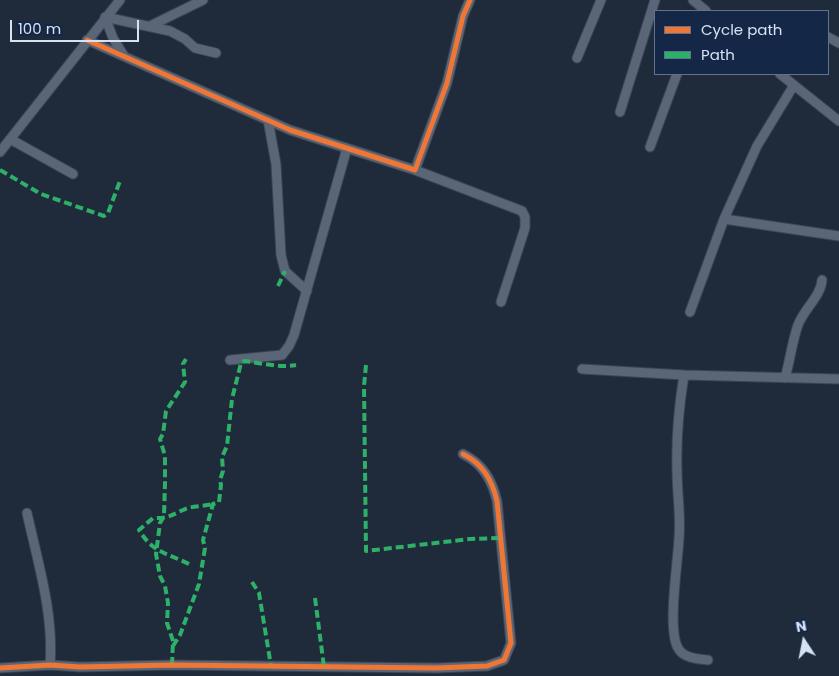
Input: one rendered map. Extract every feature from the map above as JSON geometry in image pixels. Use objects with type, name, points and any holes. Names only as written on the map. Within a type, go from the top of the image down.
[{"type":"street","points":[[0,152],[120,0]]},
{"type":"street","points":[[149,26],[178,14],[203,0]]},
{"type":"street","points":[[415,170],[447,83],[463,16],[470,0]]},
{"type":"street","points":[[577,58],[601,0]]},
{"type":"street","points":[[620,112],[655,0]]},
{"type":"street","points":[[692,0],[702,10]]},
{"type":"street","points":[[105,17],[170,31],[185,39],[195,48],[216,53]]},
{"type":"street","points":[[105,17],[112,38],[124,56]]},
{"type":"street","points":[[87,40],[290,130],[415,170],[522,211],[525,217],[525,228],[501,302]]},
{"type":"street","points":[[650,147],[677,75]]},
{"type":"street","points":[[781,75],[839,121]]},
{"type":"street","points":[[690,312],[724,219],[757,146],[794,85]]},
{"type":"street","points":[[268,120],[276,164],[281,255],[285,271],[308,291]]},
{"type":"street","points":[[10,139],[73,174]]},
{"type":"street","points":[[230,360],[282,355],[289,346],[308,291],[347,148]]},
{"type":"street","points":[[724,219],[839,236]]},
{"type":"street","points":[[785,378],[798,325],[803,314],[822,286],[822,280]]},
{"type":"street","points":[[582,369],[684,375],[839,379]]},
{"type":"street","points":[[684,375],[678,426],[677,471],[680,507],[674,635],[678,649],[685,656],[708,660]]},
{"type":"street","points":[[0,668],[50,665],[80,667],[172,665],[436,668],[487,666],[504,660],[511,643],[494,489],[488,475],[475,461],[463,454]]},
{"type":"street","points":[[28,513],[39,556],[50,631],[52,645],[50,665]]},
{"type":"marked path","points":[[0,170],[41,194],[104,216],[108,213],[120,181]]},
{"type":"marked path","points":[[278,286],[285,271]]},
{"type":"marked path","points":[[172,665],[173,641],[167,623],[168,603],[156,554],[160,523],[164,516],[165,456],[160,439],[163,434],[166,411],[185,382],[183,364],[186,359]]},
{"type":"marked path","points":[[173,646],[180,635],[199,584],[205,548],[203,540],[213,504],[219,502],[220,480],[223,471],[222,457],[227,446],[232,399],[241,363],[244,361],[277,366],[296,365]]},
{"type":"marked path","points":[[366,365],[364,386],[366,551],[470,539],[499,538]]},
{"type":"marked path","points":[[189,564],[155,548],[144,538],[139,530],[153,518],[168,517],[188,508],[213,504]]},
{"type":"marked path","points":[[252,582],[259,593],[271,666]]},
{"type":"marked path","points":[[315,598],[324,667]]},
{"type":"cycle path","points":[[87,40],[290,130],[415,170],[447,83],[463,16],[470,0]]},
{"type":"cycle path","points":[[0,668],[50,665],[80,667],[172,665],[436,668],[487,666],[504,660],[511,643],[497,501],[486,473],[463,454]]}]
